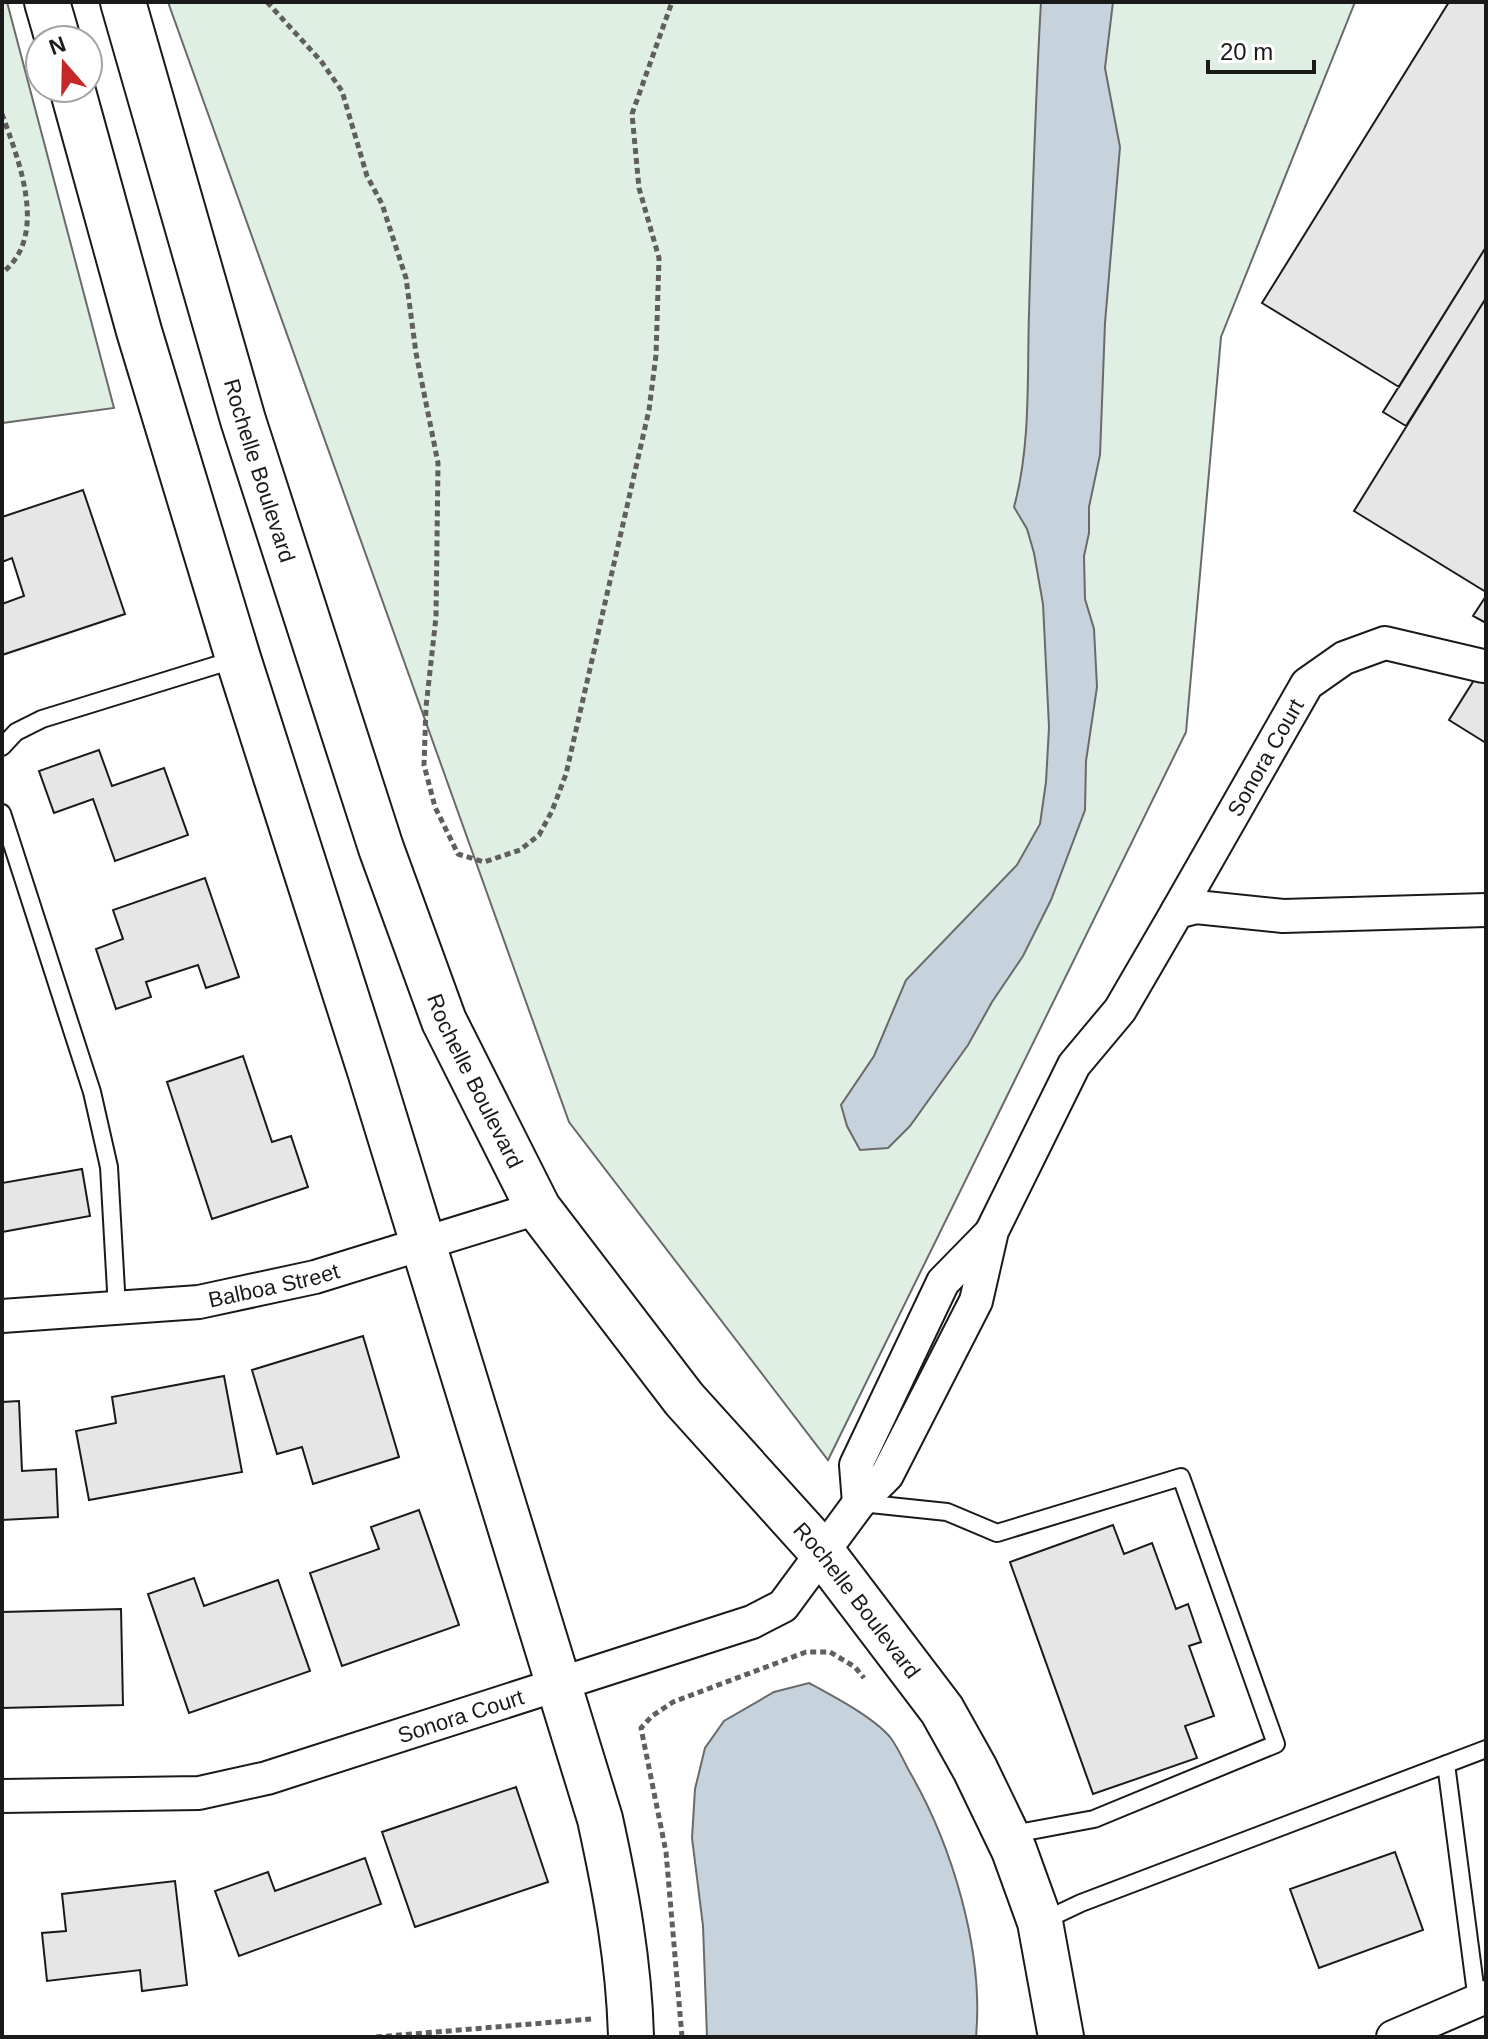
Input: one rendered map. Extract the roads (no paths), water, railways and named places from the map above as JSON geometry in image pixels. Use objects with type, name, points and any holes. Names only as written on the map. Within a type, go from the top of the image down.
[{"type":"main road","points":[[47,2],[53,24]]},
{"type":"main road","name":"Rochelle Boulevard","points":[[123,2],[243,420],[381,848],[444,1021],[538,1208],[684,1399],[822,1552],[942,1710],[1007,1835],[1040,1922],[1061,2037]]},
{"type":"main road","points":[[76,104],[139,331],[238,658],[600,1819],[620,1915],[630,1991],[613,2028]]},
{"type":"street","name":"Sonora Court","points":[[2,1796],[199,1793],[267,1778],[752,1622],[783,1606],[859,1503],[887,1475],[976,1301],[992,1231],[1074,1065],[1120,1010],[1307,684],[1344,658],[1385,643],[1483,666]]},
{"type":"street","points":[[1177,912],[1196,907],[1283,916],[1486,910]]},
{"type":"street","name":"Balboa Street","points":[[2,1316],[199,1302],[315,1277],[538,1208]]},
{"type":"street","points":[[1393,2037],[1481,1999]]},
{"type":"lane","points":[[2,747],[16,732],[42,719],[238,658]]},
{"type":"lane","points":[[2,813],[95,1107],[109,1167],[117,1308]]},
{"type":"lane","points":[[859,1503],[947,1512],[997,1533],[1181,1477],[1276,1744],[1094,1819],[1007,1835]]},
{"type":"lane","points":[[1040,1922],[1081,1903],[1486,1749]]},
{"type":"lane","points":[[1446,1764],[1481,1999]]}]
